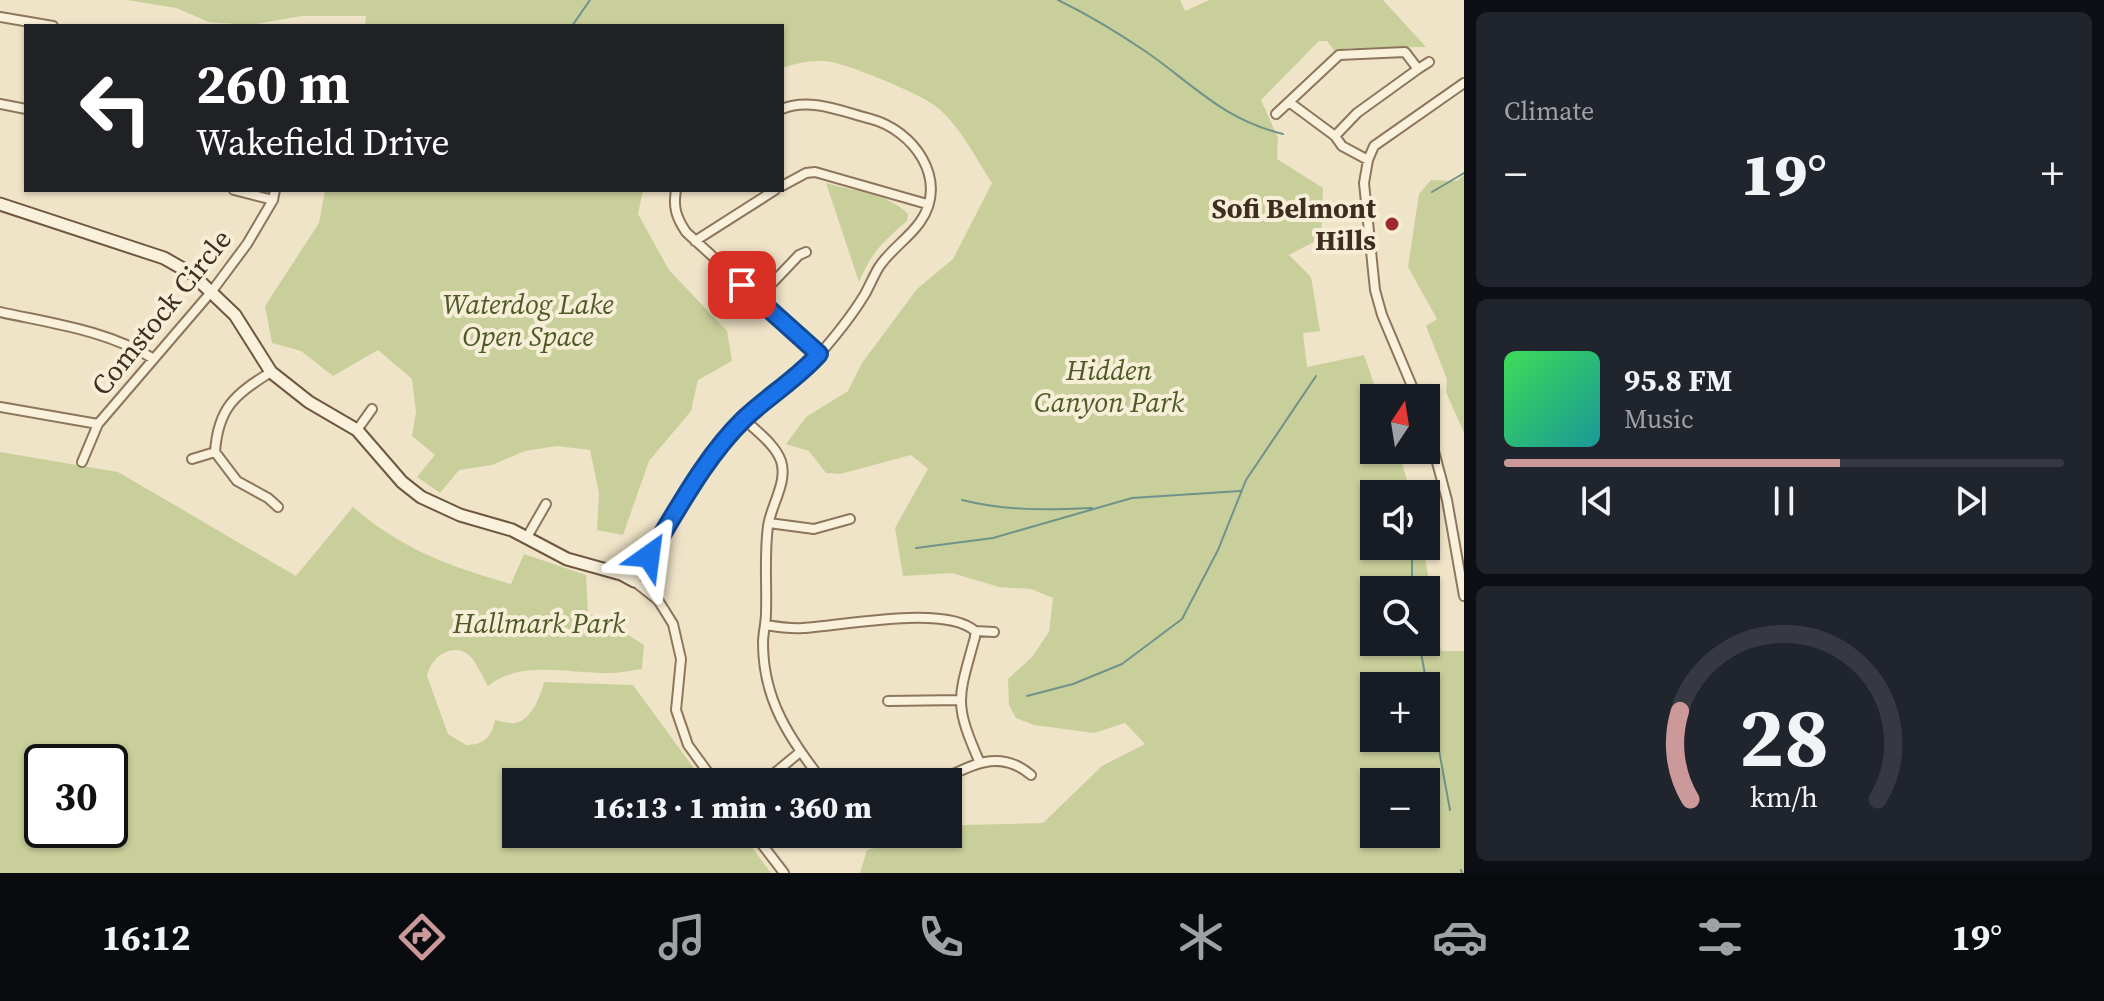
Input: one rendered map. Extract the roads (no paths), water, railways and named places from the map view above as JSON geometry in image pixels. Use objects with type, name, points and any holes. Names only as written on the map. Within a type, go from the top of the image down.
[{"type":"street","points":[[0,17],[41,24]]},
{"type":"street","points":[[1276,114],[1339,55],[1405,52],[1418,69]]},
{"type":"street","points":[[1335,136],[1357,113],[1429,62]]},
{"type":"street","points":[[1411,384],[1382,315],[1375,290],[1364,183],[1368,160],[1374,146],[1464,83]]},
{"type":"street","points":[[1289,102],[1335,136],[1342,146],[1368,160]]},
{"type":"street","points":[[0,104],[24,109]]},
{"type":"street","points":[[634,581],[701,473],[744,419],[807,368],[819,354],[864,296],[880,266],[920,222],[927,204],[929,186],[923,159],[916,146],[896,128],[817,105],[784,108]]},
{"type":"street","points":[[784,185],[806,173],[815,172],[927,204]]},
{"type":"street","points":[[250,192],[274,195]]},
{"type":"street","points":[[676,192],[674,208],[677,218],[695,241],[819,354]]},
{"type":"street","points":[[695,241],[772,192]]},
{"type":"street","name":"Comstock Circle","points":[[82,462],[98,424],[212,291],[247,244],[274,195]]},
{"type":"street","points":[[0,204],[164,258],[192,274],[235,315],[271,372],[309,402],[357,430],[402,482],[421,497],[442,508],[527,537],[567,559],[621,574],[658,600],[673,624],[681,659],[676,710],[688,745],[705,768]]},
{"type":"street","points":[[758,298],[799,255],[806,252]]},
{"type":"street","points":[[0,312],[100,334],[126,342],[154,359]]},
{"type":"street","points":[[271,372],[241,390],[223,412],[216,431],[215,452],[237,481],[278,507]]},
{"type":"street","points":[[0,407],[98,424]]},
{"type":"street","points":[[357,430],[372,409]]},
{"type":"street","points":[[744,419],[776,451],[782,464],[780,485],[769,523],[765,560],[766,625],[763,645],[776,714],[812,768]]},
{"type":"street","points":[[192,459],[215,452]]},
{"type":"street","points":[[1437,464],[1464,596]]},
{"type":"street","points":[[527,537],[546,504]]},
{"type":"street","points":[[769,523],[814,529],[850,519]]},
{"type":"street","points":[[766,625],[798,629],[865,620],[924,619],[959,622],[975,631],[994,632]]},
{"type":"street","points":[[975,631],[960,700],[965,729],[980,763]]},
{"type":"street","points":[[888,701],[960,700]]},
{"type":"street","points":[[781,768],[800,752]]},
{"type":"street","points":[[962,771],[990,760],[1003,761],[1031,775]]},
{"type":"street","points":[[765,848],[784,873]]},
{"type":"waterway","points":[[573,24],[590,0]]},
{"type":"waterway","points":[[1058,0],[1137,46],[1227,111],[1262,128],[1283,134]]},
{"type":"waterway","points":[[1432,192],[1464,173]]},
{"type":"waterway","points":[[1027,696],[1073,684],[1122,664],[1182,619],[1218,550],[1246,480],[1316,376]]},
{"type":"waterway","points":[[916,548],[993,538],[1132,498],[1240,491]]},
{"type":"waterway","points":[[962,500],[1010,508],[1092,508]]},
{"type":"waterway","points":[[1412,560],[1412,576]]},
{"type":"waterway","points":[[1422,656],[1450,810]]},
{"type":"place","name":"Sofi Belmont Hills","points":[[1392,224]]},
{"type":"park label","name":"Waterdog Lake Open Space","points":[[528,320]]},
{"type":"park label","name":"Hidden Canyon Park","points":[[1109,386]]},
{"type":"park label","name":"Hallmark Park","points":[[539,623]]}]
